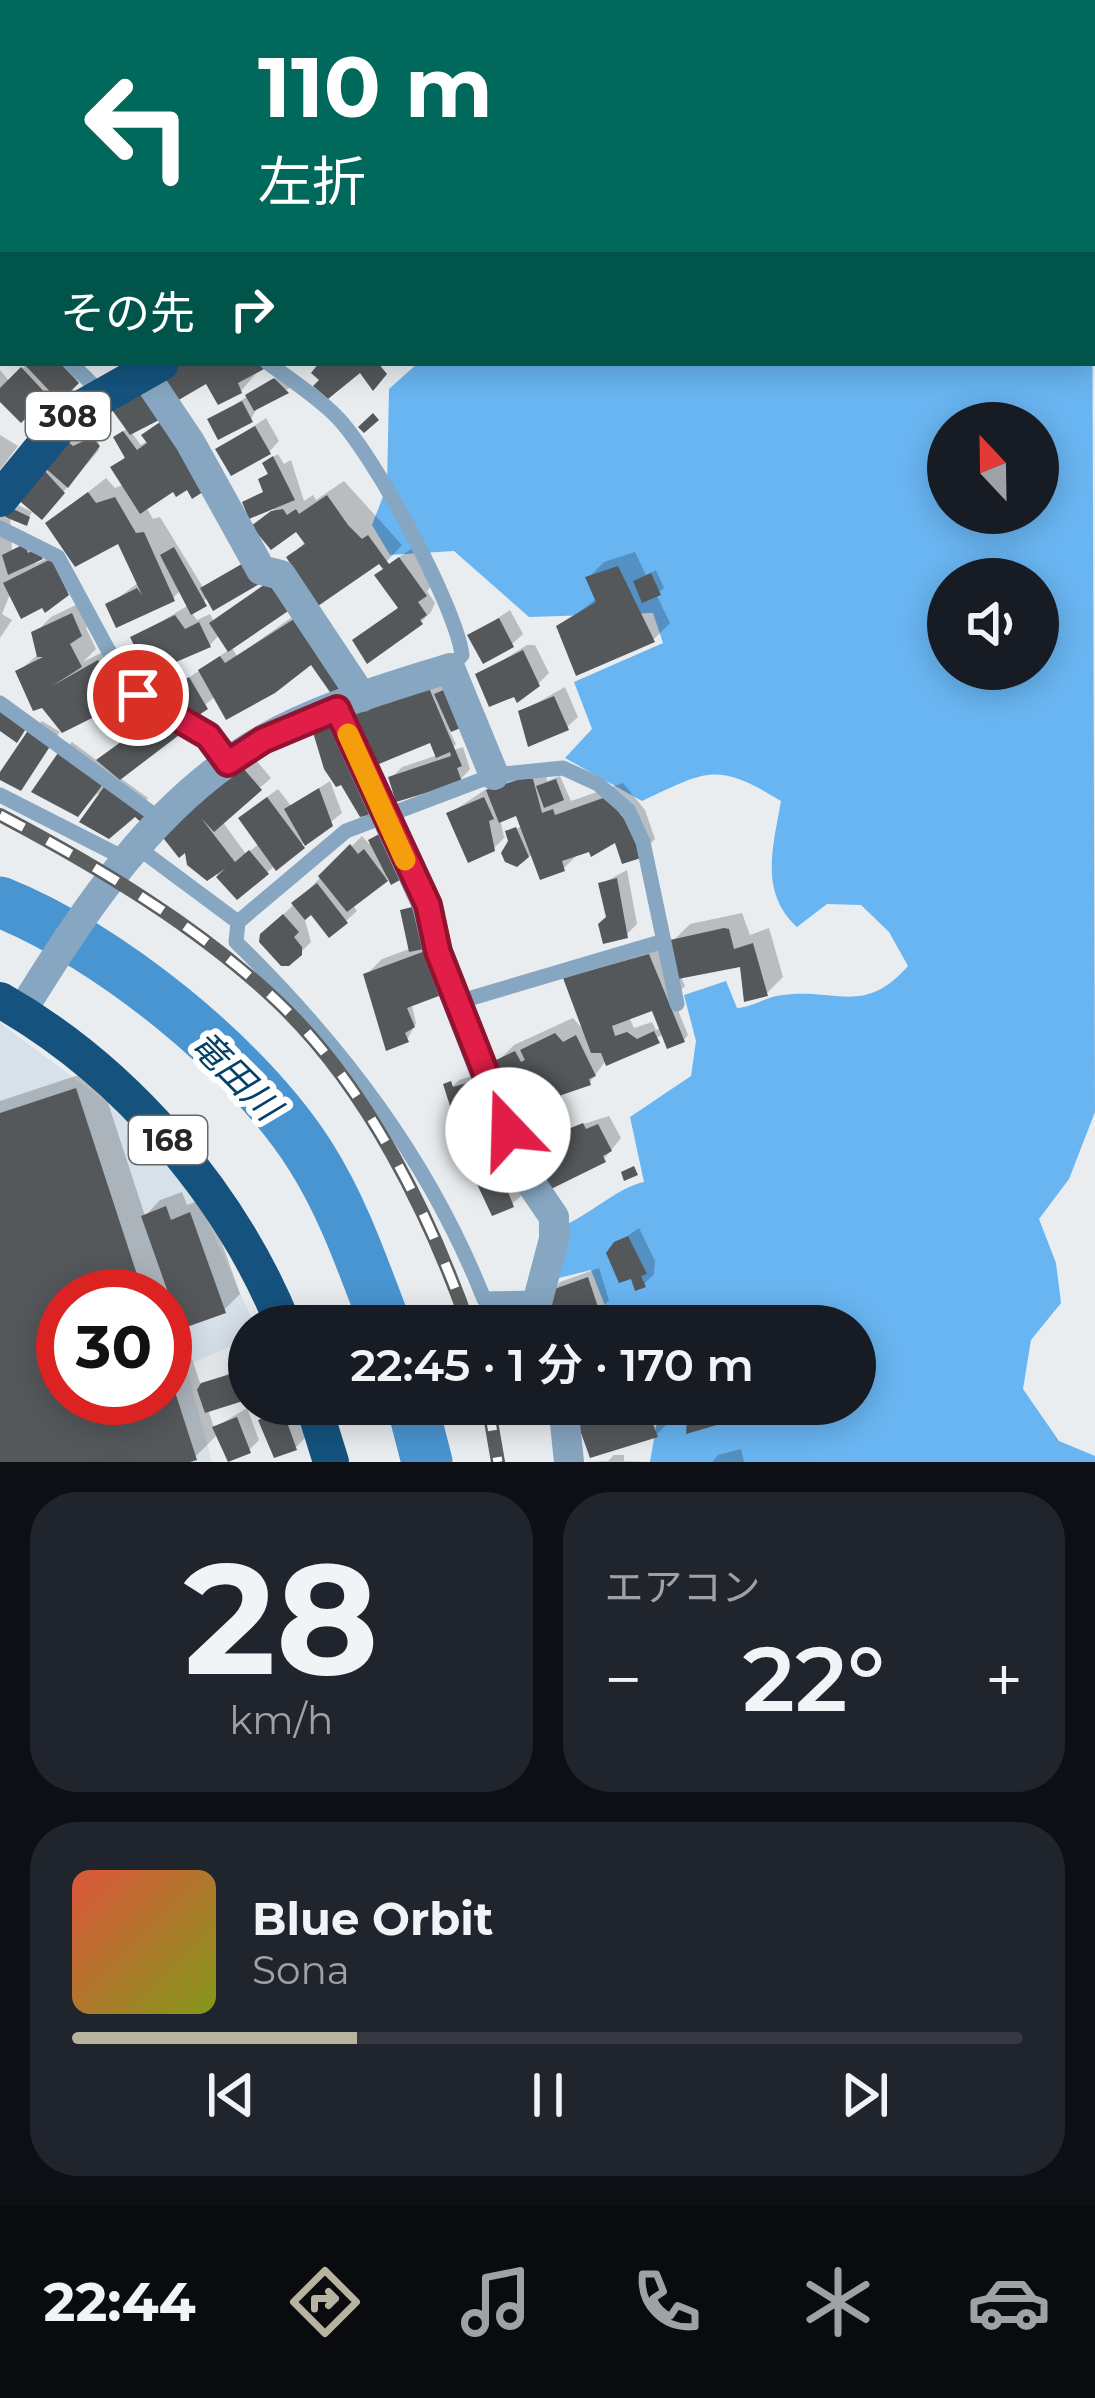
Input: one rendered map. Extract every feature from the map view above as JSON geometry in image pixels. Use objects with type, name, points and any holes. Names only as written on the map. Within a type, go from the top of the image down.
[{"type":"highway","name":"308","points":[[0,500],[53,430],[101,393],[152,368]]},
{"type":"highway","name":"168","points":[[17,1003],[140,1105],[240,1236],[274,1305]]},
{"type":"highway","points":[[321,1425],[332,1462]]},
{"type":"street","points":[[152,368],[261,570],[280,575],[349,703],[382,815],[428,905],[438,952],[524,1172],[554,1217],[554,1239],[536,1305]]},
{"type":"street","points":[[17,1003],[101,889],[160,819],[263,740],[349,703],[450,668],[494,775]]},
{"type":"street","points":[[565,1425],[569,1462]]},
{"type":"lane","points":[[74,366],[101,393]]},
{"type":"lane","points":[[272,366],[338,417],[427,561],[459,630],[462,655],[450,668]]},
{"type":"lane","points":[[0,528],[58,557],[126,683],[208,736],[228,763]]},
{"type":"lane","points":[[0,703],[160,819]]},
{"type":"lane","points":[[507,1305],[484,1299],[465,1251],[404,1139],[332,1040],[236,942],[238,922],[346,831],[494,775],[563,768],[598,784],[628,810],[643,842],[677,1004]]},
{"type":"lane","points":[[0,794],[131,853],[238,922]]},
{"type":"lane","points":[[458,1002],[664,941]]},
{"type":"shaded area","points":[[415,366],[1092,366],[1095,1112],[1069,1179],[1039,1219],[1056,1263],[1061,1303],[1031,1340],[1023,1389],[1059,1441],[1095,1456],[1095,1462],[650,1462],[656,1425],[876,1425],[876,1305],[605,1305],[591,1270],[551,1280],[567,1224],[644,1182],[630,1117],[691,1076],[696,1041],[684,995],[726,981],[737,1008],[783,995],[850,997],[878,991],[908,966],[889,932],[861,905],[827,904],[797,927],[785,913],[777,899],[772,868],[781,801],[741,780],[712,775],[642,801],[565,758],[592,729],[574,682],[663,643],[653,613],[529,617],[454,551],[390,555],[372,525],[387,486],[389,389]]},
{"type":"shaded area","points":[[0,1023],[138,1126],[202,1209],[245,1305],[228,1305],[228,1347],[192,1363],[192,1269],[36,1269],[36,1425],[192,1425],[192,1388],[212,1462],[0,1462]]},
{"type":"building","points":[[26,366],[63,366],[79,383],[60,402]]},
{"type":"building","points":[[174,366],[264,369],[238,383],[242,393],[218,405],[206,384],[170,405],[159,373]]},
{"type":"building","points":[[317,366],[380,366],[387,374],[373,391],[360,373],[328,399],[313,386],[319,380],[311,373]]},
{"type":"building","points":[[21,367],[49,397],[33,420],[29,415],[21,423],[0,402],[0,388]]},
{"type":"building","points":[[274,378],[289,393],[254,411],[245,395]]},
{"type":"building","points":[[138,384],[161,419],[130,435],[107,403]]},
{"type":"building","points":[[242,401],[253,422],[218,440],[207,419]]},
{"type":"building","points":[[373,413],[379,420],[364,433],[358,427]]},
{"type":"building","points":[[163,420],[209,488],[192,499],[187,490],[176,497],[173,492],[140,514],[110,467],[125,458],[113,437],[123,431],[137,450],[147,443],[141,435]]},
{"type":"building","points":[[255,426],[271,454],[231,476],[215,449]]},
{"type":"building","points":[[92,437],[100,446],[68,488],[43,466],[66,440],[73,446]]},
{"type":"building","points":[[273,456],[295,500],[249,519],[242,502],[263,492],[258,479],[268,474],[262,463]]},
{"type":"building","points":[[42,468],[65,493],[42,520],[16,498]]},
{"type":"building","points":[[88,492],[96,503],[115,497],[136,533],[144,532],[175,601],[116,628],[105,604],[137,588],[142,595],[118,544],[75,567],[45,523]]},
{"type":"building","points":[[327,495],[348,525],[362,539],[368,535],[389,564],[399,557],[427,596],[418,602],[427,615],[420,620],[423,624],[367,664],[352,640],[398,608],[374,575],[383,569],[379,564],[318,606],[286,557],[305,544],[296,532],[271,550],[251,526],[271,511],[283,509],[287,515],[296,509],[299,514]]},
{"type":"building","points":[[9,507],[30,517],[27,526],[5,517]]},
{"type":"building","points":[[24,544],[28,553],[36,549],[43,559],[8,575],[2,555]]},
{"type":"building","points":[[174,547],[207,606],[191,615],[160,555]]},
{"type":"building","points":[[51,559],[69,595],[45,613],[42,608],[21,619],[3,583]]},
{"type":"building","points":[[247,561],[261,583],[213,611],[200,588]]},
{"type":"building","points":[[618,566],[655,642],[576,676],[556,626],[596,602],[585,577]]},
{"type":"building","points":[[651,573],[661,595],[642,603],[633,581]]},
{"type":"building","points":[[274,578],[294,607],[228,652],[209,623]]},
{"type":"building","points":[[72,613],[82,636],[70,644],[82,667],[52,686],[98,660],[122,703],[62,733],[42,708],[33,711],[15,671],[43,657],[37,657],[31,632]]},
{"type":"building","points":[[175,615],[185,629],[199,622],[211,647],[162,668],[136,670],[131,659],[139,656],[130,637]]},
{"type":"building","points":[[499,618],[514,647],[483,664],[467,635]]},
{"type":"building","points":[[294,619],[346,686],[332,695],[311,665],[275,693],[226,720],[198,670],[220,656],[225,663]]},
{"type":"building","points":[[523,650],[540,686],[517,703],[514,697],[489,707],[475,674]]},
{"type":"building","points":[[189,677],[208,709],[193,719],[176,709],[165,694]]},
{"type":"building","points":[[429,688],[462,766],[457,768],[462,782],[396,802],[388,777],[451,756],[450,752],[436,758],[430,743],[369,768],[347,713]]},
{"type":"building","points":[[446,689],[463,727],[451,732],[434,694]]},
{"type":"building","points":[[554,696],[569,730],[528,747],[518,711]]},
{"type":"building","points":[[132,700],[183,732],[120,780],[96,760],[143,726],[125,707]]},
{"type":"building","points":[[0,709],[27,727],[17,743],[0,731]]},
{"type":"building","points":[[333,720],[373,813],[360,817],[341,785],[336,787],[324,769],[312,729]]},
{"type":"building","points":[[29,729],[52,743],[21,791],[0,780],[0,772]]},
{"type":"building","points":[[60,750],[104,783],[78,817],[31,792]]},
{"type":"building","points":[[242,767],[262,790],[214,832],[201,818],[235,862],[249,850],[269,874],[237,900],[216,877],[226,868],[207,881],[187,865],[185,853],[179,858],[160,834]]},
{"type":"building","points":[[533,779],[542,813],[553,809],[555,815],[606,797],[630,826],[641,858],[622,864],[615,843],[591,857],[589,852],[562,861],[565,871],[540,880],[516,816],[499,823],[486,790]]},
{"type":"building","points":[[556,779],[564,800],[544,808],[536,786]]},
{"type":"building","points":[[106,784],[148,816],[142,823],[135,817],[109,839],[79,822]]},
{"type":"building","points":[[319,788],[333,826],[305,846],[284,809]]},
{"type":"building","points":[[267,797],[305,848],[276,871],[238,818]]},
{"type":"building","points":[[484,797],[494,819],[489,821],[495,851],[468,863],[446,813]]},
{"type":"building","points":[[516,827],[529,857],[517,867],[505,862],[501,853],[508,841],[505,831]]},
{"type":"building","points":[[383,832],[407,876],[391,885],[368,840]]},
{"type":"building","points":[[350,844],[358,854],[364,849],[388,881],[347,912],[318,876]]},
{"type":"building","points":[[617,878],[628,938],[603,944],[598,924],[606,917],[598,883]]},
{"type":"building","points":[[317,883],[348,923],[329,938],[311,915],[305,920],[291,903]]},
{"type":"building","points":[[420,905],[429,948],[409,952],[400,910]]},
{"type":"building","points":[[283,914],[299,932],[294,937],[302,947],[302,955],[289,966],[281,966],[259,942],[260,934]]},
{"type":"building","points":[[729,929],[734,949],[753,943],[768,996],[744,1002],[740,967],[678,979],[670,940]]},
{"type":"building","points":[[428,950],[444,994],[407,1008],[415,1027],[405,1033],[409,1042],[386,1051],[363,974]]},
{"type":"building","points":[[649,954],[685,1042],[667,1049],[652,1011],[612,1026],[615,1036],[627,1032],[637,1039],[654,1031],[660,1043],[606,1066],[601,1053],[591,1053],[563,978]]},
{"type":"building","points":[[555,1033],[563,1042],[576,1035],[596,1076],[589,1079],[591,1085],[544,1101],[547,1117],[526,1127],[494,1061],[515,1051],[521,1062],[525,1060],[520,1050]]},
{"type":"building","points":[[481,1079],[490,1124],[459,1134],[443,1084],[451,1081],[453,1087]]},
{"type":"building","points":[[76,1088],[135,1269],[36,1269],[36,1425],[186,1425],[197,1460],[0,1462],[0,1113]]},
{"type":"building","points":[[583,1123],[586,1129],[598,1124],[612,1151],[603,1156],[606,1162],[547,1191],[530,1157],[560,1142],[556,1134]]},
{"type":"building","points":[[502,1137],[520,1187],[508,1192],[514,1207],[492,1216],[462,1152]]},
{"type":"building","points":[[634,1166],[638,1175],[624,1181],[621,1172]]},
{"type":"building","points":[[166,1206],[171,1220],[190,1212],[226,1313],[192,1325],[192,1269],[160,1269],[141,1216]]},
{"type":"building","points":[[628,1236],[647,1274],[641,1276],[646,1287],[635,1291],[631,1279],[619,1283],[606,1253],[614,1242]]},
{"type":"building","points":[[588,1277],[597,1305],[549,1305],[546,1292]]},
{"type":"building","points":[[228,1375],[228,1406],[205,1413],[197,1390],[201,1383]]},
{"type":"building","points":[[228,1421],[228,1425],[240,1425],[251,1453],[228,1462],[212,1427]]},
{"type":"building","points":[[260,1425],[288,1425],[297,1450],[274,1458]]},
{"type":"building","points":[[578,1425],[653,1425],[658,1437],[590,1458]]},
{"type":"building","points":[[687,1425],[717,1425],[686,1434]]},
{"type":"waterway","name":"竜田川","points":[[0,902],[42,921],[130,975],[251,1081],[323,1177],[378,1305]]},
{"type":"waterway","name":"竜田川","points":[[417,1425],[427,1462]]},
{"type":"railway","points":[[0,815],[74,855],[182,924],[249,976],[312,1038],[392,1154],[461,1305]]},
{"type":"railway","points":[[492,1425],[498,1462]]},
{"type":"slow traffic","points":[[348,734],[405,860]]},
{"type":"route","points":[[138,695],[208,736],[228,763],[263,740],[337,709],[382,815],[428,905],[438,952],[508,1130]]}]
